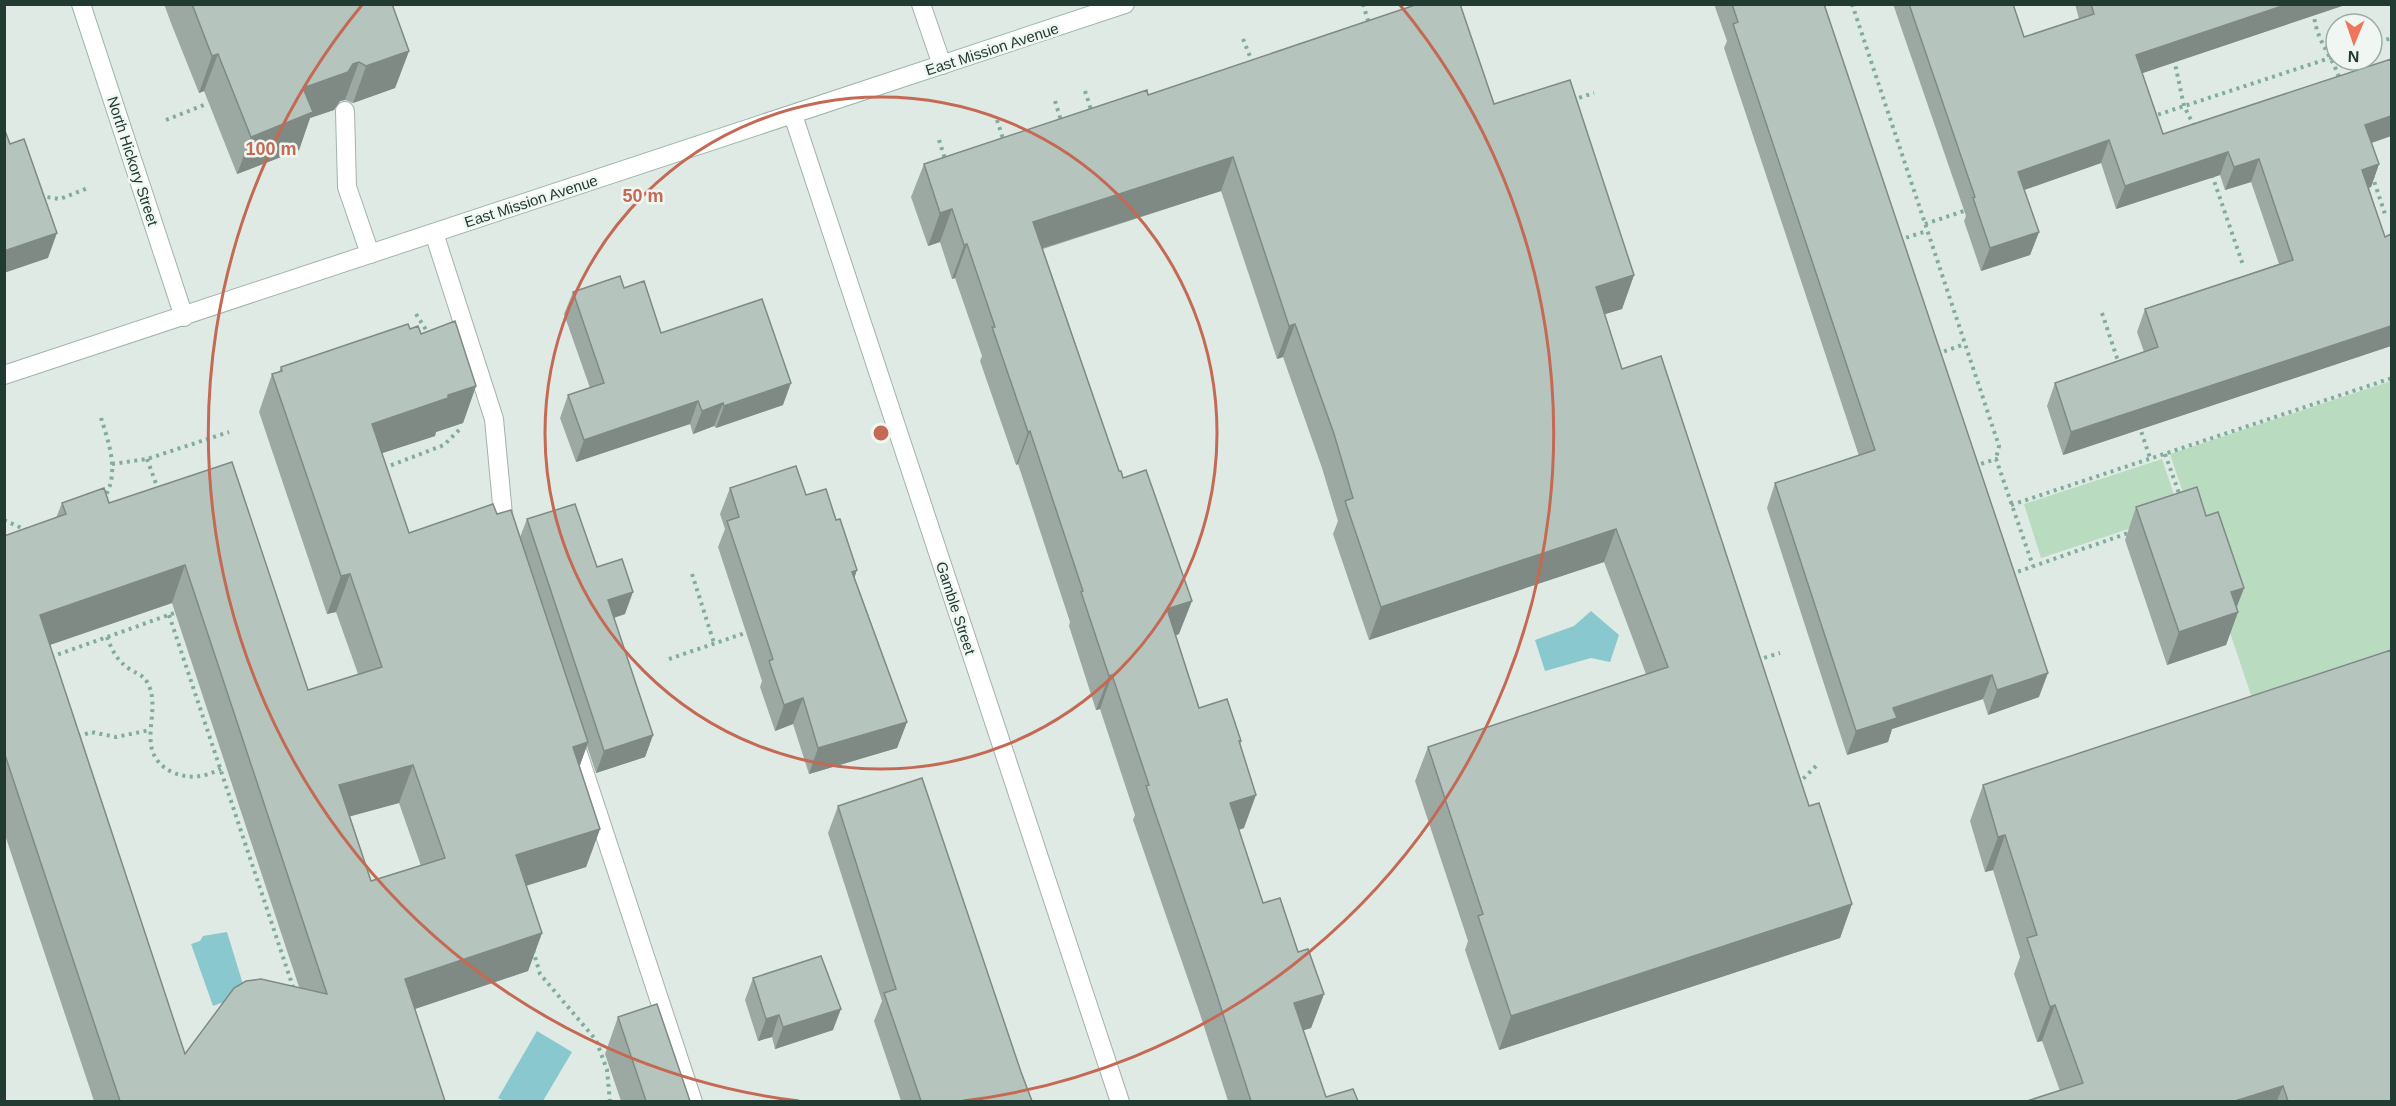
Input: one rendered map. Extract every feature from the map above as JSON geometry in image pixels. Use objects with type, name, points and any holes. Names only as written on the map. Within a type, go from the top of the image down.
[{"type":"street","name":"North Hickory Street","points":[[81,4],[184,317]]},
{"type":"street","points":[[921,4],[942,65]]},
{"type":"street","name":"East Mission Avenue","points":[[4,375],[1125,4]]},
{"type":"street","points":[[345,111],[347,187],[370,254]]},
{"type":"street","name":"Gamble Street","points":[[793,115],[1120,1101]]},
{"type":"street","points":[[434,233],[494,418],[504,531],[511,553]]},
{"type":"street","points":[[567,721],[693,1101]]},
{"type":"path","points":[[1362,4],[1371,30]]},
{"type":"path","points":[[1852,4],[1999,446],[1996,459],[2033,566]]},
{"type":"path","points":[[2313,4],[2313,23],[2324,48]]},
{"type":"path","points":[[1244,39],[1254,68]]},
{"type":"path","points":[[2173,57],[2184,106],[2197,133]]},
{"type":"path","points":[[2150,117],[2324,60]]},
{"type":"path","points":[[2337,72],[2343,89]]},
{"type":"path","points":[[1085,91],[1096,124]]},
{"type":"path","points":[[1571,100],[1594,93]]},
{"type":"path","points":[[1055,102],[1066,134]]},
{"type":"path","points":[[166,120],[204,105]]},
{"type":"path","points":[[997,120],[1008,153]]},
{"type":"path","points":[[939,140],[946,162]]},
{"type":"path","points":[[2368,164],[2386,217]]},
{"type":"path","points":[[2209,165],[2244,265]]},
{"type":"path","points":[[35,194],[60,199],[88,188]]},
{"type":"path","points":[[1925,224],[1971,209]]},
{"type":"path","points":[[1894,242],[1927,231]]},
{"type":"path","points":[[2102,313],[2121,369]]},
{"type":"path","points":[[416,314],[433,341]]},
{"type":"path","points":[[1930,356],[1965,345]]},
{"type":"path","points":[[2011,505],[2391,378]]},
{"type":"path","points":[[2135,414],[2150,458]]},
{"type":"path","points":[[100,418],[110,446],[111,464],[109,491],[102,500]]},
{"type":"path","points":[[374,471],[444,445],[464,423]]},
{"type":"path","points":[[111,464],[147,459],[229,432]]},
{"type":"path","points":[[2165,454],[2182,503]]},
{"type":"path","points":[[147,459],[161,497]]},
{"type":"path","points":[[1968,468],[1996,459]]},
{"type":"path","points":[[4,520],[18,528],[33,532]]},
{"type":"path","points":[[2001,577],[2142,528]]},
{"type":"path","points":[[692,574],[714,643]]},
{"type":"path","points":[[48,658],[190,607]]},
{"type":"path","points":[[169,615],[294,991]]},
{"type":"path","points":[[669,659],[757,629]]},
{"type":"path","points":[[107,637],[118,660],[142,675],[147,681],[153,701],[150,730],[153,751],[169,770],[182,776],[195,777],[221,769]]},
{"type":"path","points":[[1749,663],[1780,653]]},
{"type":"path","points":[[74,738],[92,732],[116,737],[150,730]]},
{"type":"path","points":[[1795,787],[1817,765]]},
{"type":"path","points":[[531,943],[540,974],[596,1040],[606,1070],[610,1101]]},
{"type":"green space","points":[[2391,381],[2391,652],[2252,698],[2170,454]]},
{"type":"green space","points":[[2162,459],[2180,512],[2041,558],[2024,504]]},
{"type":"water","points":[[1591,611],[1619,635],[1610,662],[1591,658],[1545,671],[1535,640],[1574,626]]},
{"type":"water","points":[[227,932],[246,994],[228,1005],[221,1003],[213,1006],[191,944],[200,941],[203,936]]},
{"type":"water","points":[[537,1031],[572,1052],[543,1101],[504,1101],[498,1098]]},
{"type":"building","points":[[192,4],[392,4],[409,51],[366,66],[359,62],[353,64],[348,72],[303,88],[313,112],[251,137],[218,54],[212,56]]},
{"type":"building","points":[[1418,4],[1460,4],[1494,104],[1570,80],[1634,275],[1596,287],[1622,369],[1661,356],[1809,806],[1819,803],[1852,904],[1511,1016],[1478,916],[1483,914],[1428,747],[1668,667],[1616,529],[1381,607],[1345,501],[1353,498],[1334,434],[1295,324],[1289,326],[1233,157],[1033,222],[1119,471],[1123,478],[1146,470],[1192,601],[1167,609],[1199,708],[1227,699],[1256,795],[1230,803],[1263,903],[1280,898],[1298,952],[1308,949],[1324,994],[1294,1003],[1326,1097],[1353,1089],[1358,1101],[1251,1101],[1146,786],[1149,785],[1112,675],[1109,676],[1030,431],[1028,432],[992,327],[995,327],[967,244],[964,245],[952,209],[940,213],[924,164],[1147,90],[1148,95]]},
{"type":"building","points":[[1732,4],[1824,4],[2048,673],[1997,690],[1992,675],[1893,708],[1897,718],[1856,731],[1775,483],[1875,450],[1733,24],[1738,22]]},
{"type":"building","points":[[1909,4],[2013,4],[2024,37],[2094,14],[2091,4],[2288,4],[2136,55],[2163,134],[2351,72],[2384,72],[2384,61],[2391,59],[2391,116],[2365,125],[2379,164],[2362,170],[2385,237],[2391,234],[2391,326],[2071,432],[2055,383],[2158,347],[2145,309],[2293,260],[2259,159],[2234,167],[2228,152],[2125,186],[2109,140],[2018,172],[2039,232],[1990,248],[1973,198],[1975,197]]},
{"type":"building","points":[[4,128],[10,144],[24,139],[57,233],[4,251]]},
{"type":"building","points":[[620,276],[624,288],[644,281],[661,333],[762,299],[791,383],[724,406],[723,403],[702,411],[698,401],[584,440],[568,395],[604,383],[573,292]]},
{"type":"building","points":[[455,321],[476,386],[372,424],[409,533],[493,504],[497,514],[511,510],[588,742],[573,747],[600,829],[516,855],[542,933],[405,979],[445,1101],[120,1101],[4,752],[4,536],[66,514],[62,503],[104,488],[109,503],[232,462],[308,690],[382,667],[350,574],[341,576],[272,374],[282,371],[281,367],[408,324],[410,329],[418,326],[421,334]],"holes":[[[185,565],[327,994],[261,979],[246,981],[234,988],[185,1054],[40,615]],[[413,765],[445,858],[371,881],[339,785]]]},
{"type":"building","points":[[796,466],[806,495],[826,489],[836,520],[840,519],[857,570],[852,572],[907,722],[818,748],[803,698],[784,705],[769,661],[773,659],[727,521],[739,517],[730,488]]},
{"type":"building","points":[[2197,487],[2206,516],[2218,512],[2244,588],[2231,592],[2238,612],[2179,632],[2136,507]]},
{"type":"building","points":[[575,504],[597,567],[622,559],[633,592],[608,600],[653,735],[604,751],[527,519]]},
{"type":"building","points":[[2391,650],[2391,1101],[2288,1101],[2283,1086],[2235,1101],[2027,1101],[2083,1083],[2055,1005],[2050,1007],[2027,938],[2037,935],[2005,835],[1998,837],[1983,785]]},
{"type":"building","points":[[922,778],[1032,1101],[921,1101],[884,993],[896,989],[838,806]]},
{"type":"building","points":[[821,956],[841,1009],[783,1027],[779,1015],[766,1019],[753,978]]},
{"type":"building","points":[[657,1004],[690,1101],[646,1101],[618,1017]]}]
